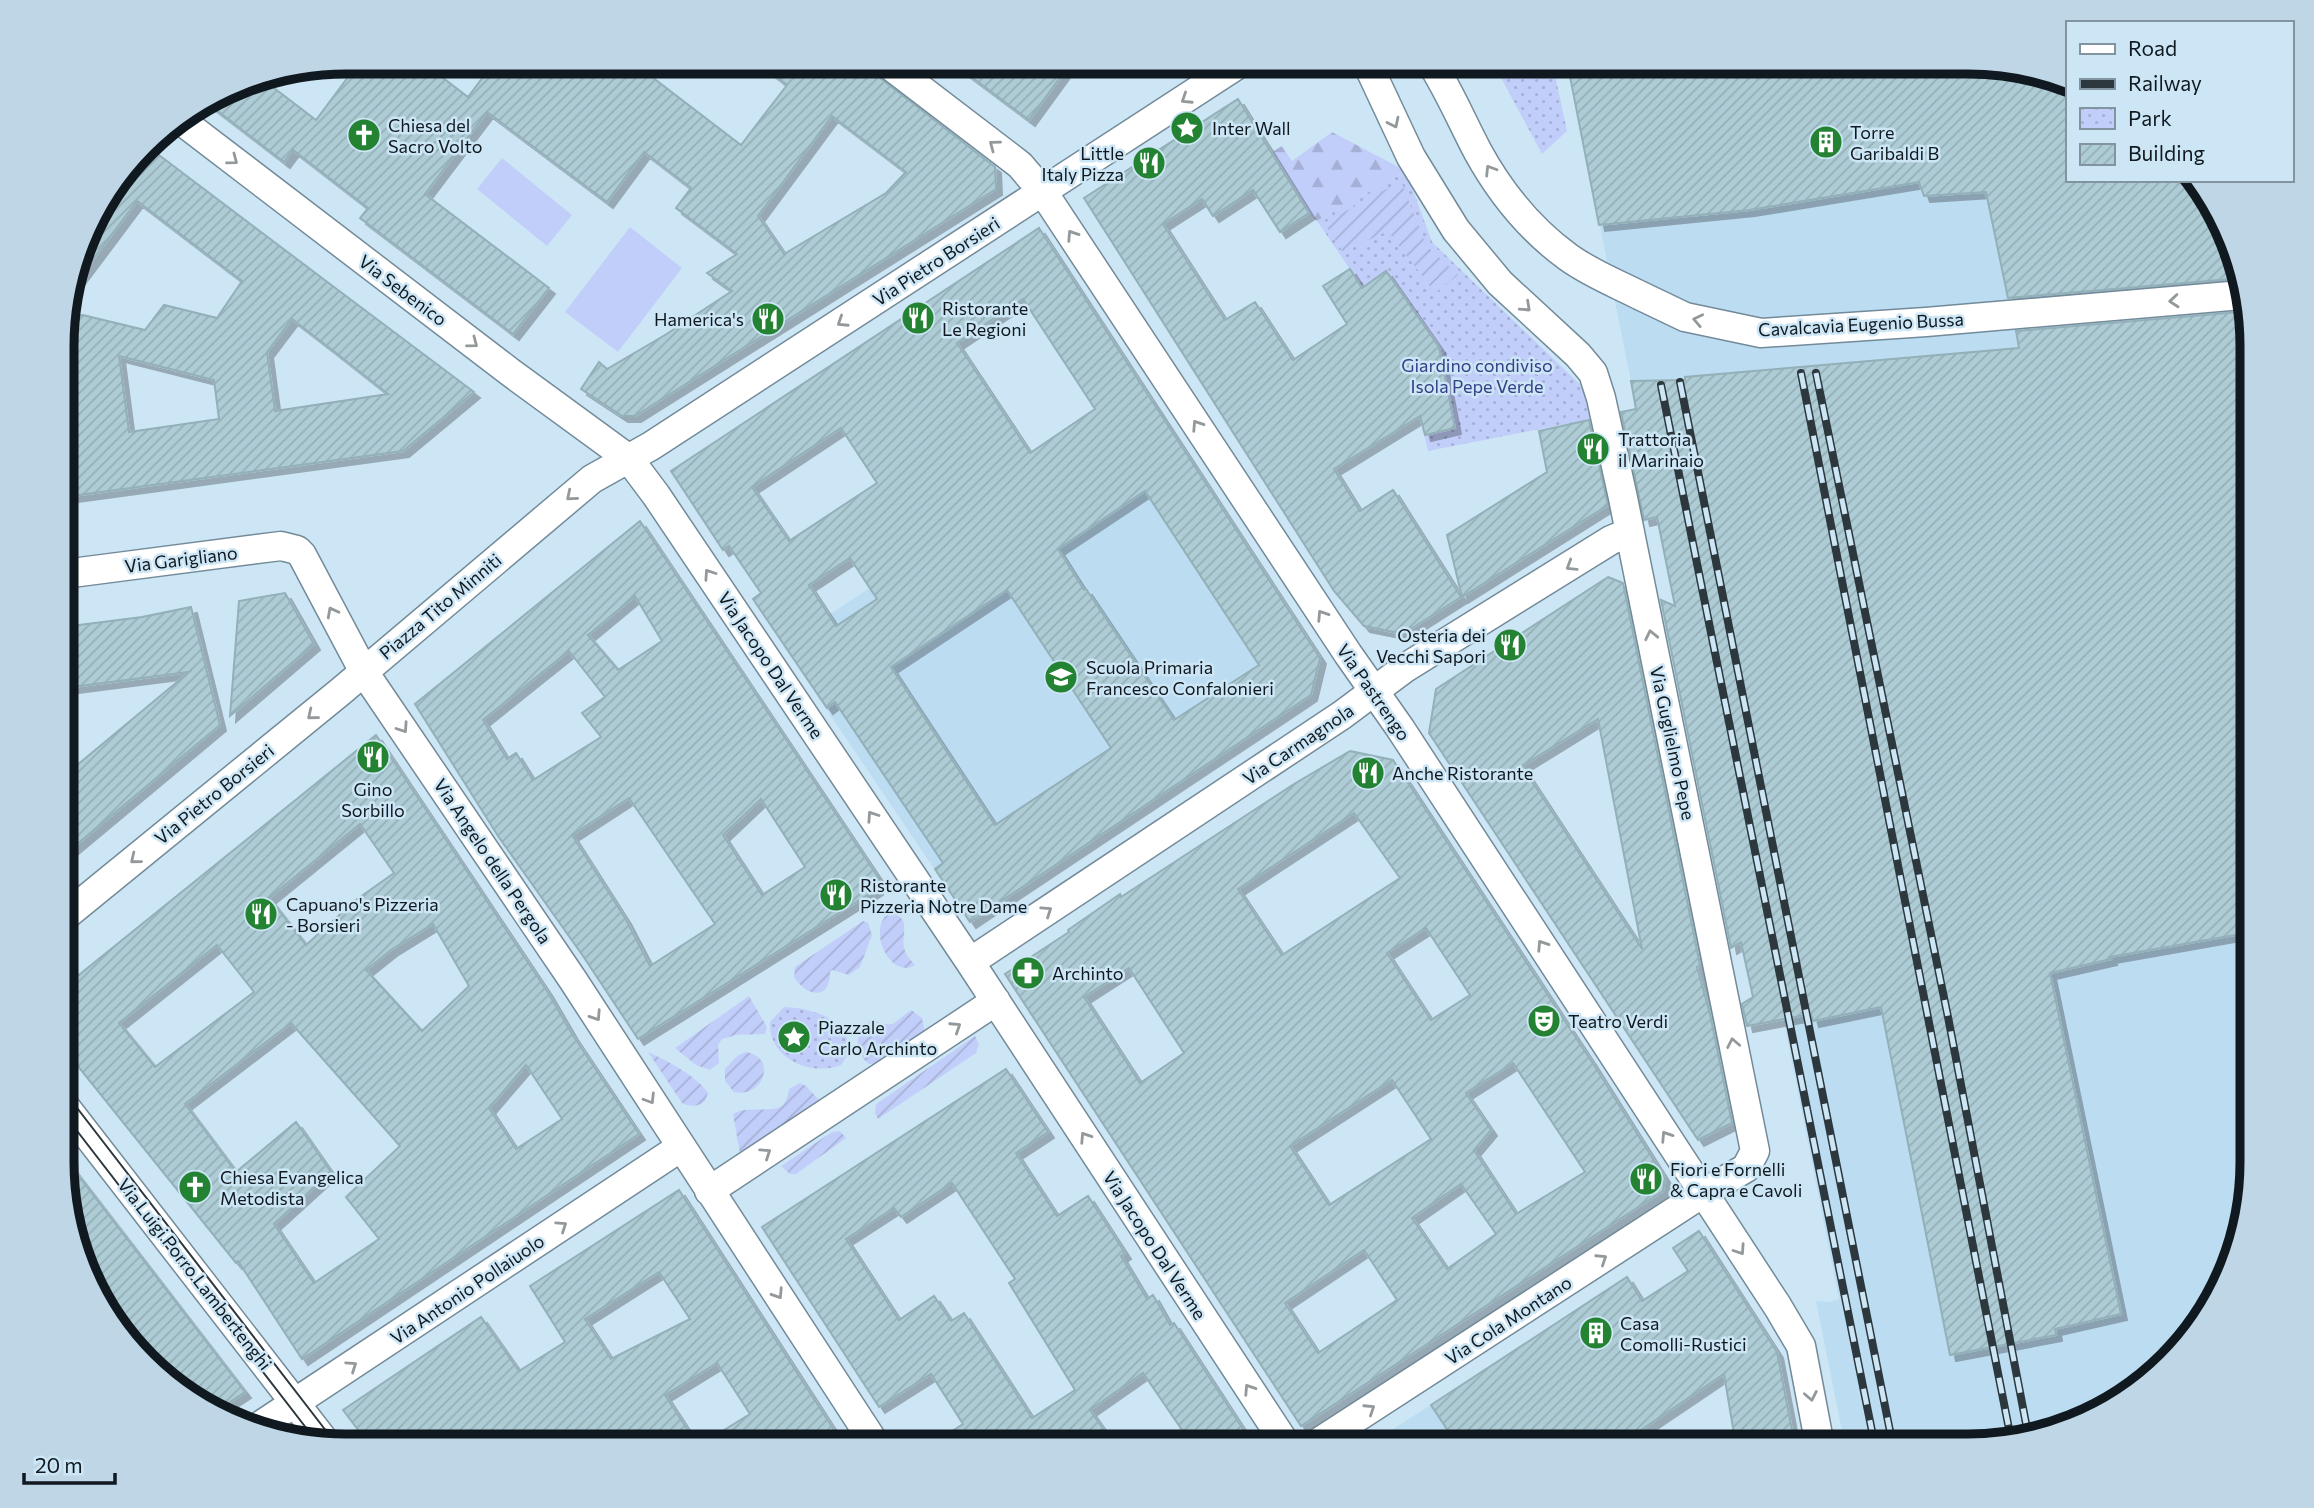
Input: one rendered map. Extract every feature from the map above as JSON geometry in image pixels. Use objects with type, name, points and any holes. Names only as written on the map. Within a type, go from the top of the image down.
[{"type":"street","name":"Via Pastrengo","points":[[901,74],[1020,165],[1043,192],[1375,691],[1703,1193]]},
{"type":"street","name":"Via Pietro Borsieri","points":[[629,459],[1223,74]]},
{"type":"street","name":"Via Guglielmo Pepe","points":[[1372,74],[1411,158],[1456,230],[1500,283],[1577,355],[1592,373],[1601,398],[1755,1151],[1746,1168],[1703,1193]]},
{"type":"street","name":"Cavalcavia Eugenio Bussa","points":[[1438,74],[1479,153],[1505,195],[1531,224],[1568,257],[1604,278],[1685,317],[1761,333],[2235,296]]},
{"type":"street","name":"Via Sebenico","points":[[187,125],[531,388],[629,459]]},
{"type":"street","name":"Piazza Tito Minniti","points":[[297,550],[309,567],[364,672],[592,479],[629,459]]},
{"type":"street","name":"Via Jacopo Dal Verme","points":[[629,459],[970,962]]},
{"type":"street","name":"Via Carmagnola","points":[[970,962],[1342,715],[1405,668],[1611,540],[1630,532]]},
{"type":"street","name":"Via Garigliano","points":[[74,573],[281,546],[297,550]]},
{"type":"street","name":"Via Pietro Borsieri","points":[[74,909],[364,672]]},
{"type":"street","name":"Via Angelo della Pergola","points":[[364,672],[620,1051],[681,1147]]},
{"type":"street","points":[[709,1191],[996,1001],[970,962]]},
{"type":"street","name":"Via Jacopo Dal Verme","points":[[996,1001],[1279,1434]]},
{"type":"street","name":"Via Luigi Porro Lambertenghi","points":[[74,1118],[318,1433]]},
{"type":"street","points":[[681,1147],[869,1434]]},
{"type":"street","name":"Via Antonio Pollaiuolo","points":[[266,1422],[681,1147]]},
{"type":"street","points":[[1703,1193],[1801,1346],[1818,1434]]},
{"type":"street","name":"Via Cola Montano","points":[[1331,1434],[1703,1193]]},
{"type":"shaded area","points":[[2022,79],[2066,92],[2066,182],[2199,201],[2226,258],[2240,328],[2238,1198],[2231,1233],[2220,1266],[2195,1314],[2173,1342],[2148,1367],[2120,1389],[2056,1420],[1986,1434],[1843,1434],[1816,1301],[1839,1299],[1657,381],[1631,382],[1578,116]]},
{"type":"shaded area","name":"Scuola Primaria Francesco Confalonieri","points":[[1154,401],[1320,658],[1311,695],[970,922],[783,645]]},
{"type":"shaded area","points":[[1431,1405],[1450,1434],[1385,1434]]},
{"type":"green space","points":[[1499,74],[1555,74],[1567,131],[1542,154]]},
{"type":"green space","points":[[1332,132],[1406,171],[1317,221],[1309,213],[1272,152],[1282,146],[1292,161]]},
{"type":"green space","points":[[502,158],[572,215],[547,246],[477,189]]},
{"type":"green space","name":"Giardino condiviso Isola Pepe Verde","points":[[1406,171],[1432,242],[1591,395],[1596,418],[1428,451],[1406,351],[1317,221]]},
{"type":"green space","points":[[1401,181],[1426,245],[1458,275],[1435,293],[1388,231],[1343,252],[1324,223]]},
{"type":"green space","points":[[630,227],[682,268],[618,352],[565,312]]},
{"type":"green space","points":[[891,912],[902,919],[905,951],[915,965],[905,968],[897,965],[889,959],[884,949],[880,928]]},
{"type":"green space","points":[[863,921],[868,923],[872,935],[860,967],[849,975],[832,970],[829,982],[822,992],[811,992],[799,983],[794,977],[795,967]]},
{"type":"green space","points":[[749,996],[767,1027],[765,1034],[736,1035],[722,1039],[718,1045],[719,1063],[710,1070],[696,1065],[675,1048]]},
{"type":"green space","points":[[784,1007],[818,1013],[841,1027],[850,1051],[841,1065],[829,1068],[804,1066],[783,1055],[771,1035],[770,1022]]},
{"type":"green space","points":[[911,1010],[922,1018],[925,1033],[877,1064],[869,1064],[858,1047],[862,1028],[874,1020],[894,1023]]},
{"type":"green space","points":[[975,1036],[979,1044],[976,1053],[878,1119],[875,1113],[876,1104]]},
{"type":"green space","points":[[648,1052],[697,1081],[708,1093],[705,1101],[694,1106],[682,1103]]},
{"type":"green space","points":[[746,1052],[762,1062],[763,1077],[752,1090],[734,1092],[725,1081],[725,1069],[737,1056]]},
{"type":"green space","points":[[800,1083],[819,1100],[740,1154],[733,1114],[745,1110],[779,1108],[785,1102],[789,1089]]},
{"type":"green space","points":[[840,1131],[846,1138],[796,1174],[790,1174],[781,1166],[832,1132]]},
{"type":"building","points":[[350,74],[438,74],[468,97],[485,74],[648,74],[741,145],[787,85],[773,74],[875,74],[995,167],[996,189],[635,416],[622,416],[581,389],[599,362],[607,369],[732,291],[707,273],[737,254],[676,208],[691,188],[644,152],[607,202],[487,112],[425,194],[549,288],[513,334],[360,218],[368,208],[293,150],[284,162],[214,108],[270,85],[316,120]],"holes":[[[832,116],[906,172],[886,193],[784,254],[758,216]]]},
{"type":"building","points":[[967,74],[1063,74],[1029,120]]},
{"type":"building","points":[[1570,74],[1986,74],[2021,79],[2066,92],[2066,182],[2186,182],[2212,225],[2232,279],[2008,298],[1986,192],[1924,196],[1919,182],[1749,210],[1599,225]]},
{"type":"building","points":[[1238,99],[1309,213],[1280,232],[1253,190],[1213,216],[1202,199],[1163,224],[1225,320],[1255,302],[1293,360],[1347,324],[1323,286],[1350,269],[1362,288],[1386,271],[1439,347],[1455,428],[1425,435],[1420,416],[1334,469],[1360,511],[1393,490],[1461,597],[1403,634],[1364,626],[1334,591],[1084,198]]},
{"type":"building","points":[[154,152],[474,392],[403,451],[74,496],[75,316],[83,315],[145,330],[164,305],[217,318],[242,281],[137,201],[84,272],[94,242],[119,194]],"holes":[[[292,319],[388,394],[275,411],[267,352]],[[119,356],[214,380],[219,419],[129,432]]]},
{"type":"building","points":[[1039,228],[1320,658],[1311,695],[970,922],[935,869],[943,863],[835,702],[827,708],[753,599],[761,593],[729,546],[723,550],[671,471]],"holes":[[[1023,299],[1095,409],[1030,453],[957,343]],[[841,428],[877,483],[789,541],[752,487]],[[1145,491],[1259,665],[1174,720],[1086,589],[1084,590],[1058,549]],[[850,558],[877,599],[836,626],[809,585]],[[1007,590],[1111,748],[995,825],[891,667]]]},
{"type":"building","points":[[2238,312],[2240,934],[2110,957],[2111,959],[2050,973],[2121,1314],[2055,1329],[2056,1335],[1950,1355],[1881,1007],[1813,1021],[1811,1014],[1747,1026],[1742,1004],[1753,997],[1741,942],[1731,948],[1661,600],[1675,606],[1657,517],[1644,520],[1621,412],[1636,409],[1631,381],[1685,380],[1685,377],[2019,348],[2016,331]]},
{"type":"building","points":[[1589,420],[1608,505],[1462,597],[1447,535],[1547,472],[1539,431]]},
{"type":"building","points":[[640,521],[878,877],[877,889],[638,1039],[498,836],[415,704]],"holes":[[[635,596],[662,641],[618,670],[588,635]],[[569,651],[605,697],[582,713],[601,737],[533,780],[516,753],[507,759],[483,720]],[[629,798],[715,924],[650,966],[625,918],[572,835]],[[761,799],[805,867],[762,895],[723,835]]]},
{"type":"building","points":[[1608,577],[1623,583],[1700,965],[1697,967],[1710,1014],[1732,1123],[1698,1140],[1429,733],[1436,689]],"holes":[[[1598,719],[1642,949],[1522,766]]]},
{"type":"building","points":[[285,593],[314,644],[230,716],[239,601]]},
{"type":"building","points":[[191,607],[220,725],[74,847],[74,768],[189,672],[74,687],[74,626],[142,617]]},
{"type":"building","points":[[376,735],[639,1134],[302,1359],[238,1261],[236,1263],[74,1061],[74,979]],"holes":[[[360,824],[394,873],[356,900],[306,945],[269,898]],[[433,924],[469,986],[422,1031],[366,970],[391,950]],[[217,945],[254,992],[155,1067],[119,1023]],[[291,1023],[400,1146],[346,1197],[379,1239],[314,1283],[274,1224],[331,1172],[296,1122],[236,1172],[185,1104]],[[526,1065],[562,1119],[516,1149],[489,1108]]]},
{"type":"building","points":[[1350,751],[1393,760],[1665,1178],[1663,1191],[1301,1426],[1005,974],[1120,894],[1121,897],[1294,784]],"holes":[[[1354,813],[1400,878],[1282,955],[1238,889]],[[1426,928],[1470,995],[1431,1020],[1387,953]],[[1129,968],[1184,1053],[1140,1083],[1084,997]],[[1513,1063],[1585,1172],[1516,1214],[1474,1150],[1491,1130],[1466,1093]],[[1392,1080],[1431,1139],[1329,1205],[1290,1146]],[[1461,1184],[1496,1234],[1447,1269],[1412,1218]],[[1364,1250],[1397,1300],[1318,1353],[1285,1303]]]},
{"type":"building","points":[[1006,1069],[1048,1132],[1016,1153],[1057,1216],[1088,1196],[1125,1253],[1121,1256],[1147,1299],[1153,1295],[1170,1325],[1174,1323],[1246,1434],[1185,1434],[1143,1373],[1090,1410],[1107,1434],[948,1434],[963,1424],[931,1374],[879,1407],[762,1227]],"holes":[[[952,1183],[1015,1279],[1009,1283],[1075,1390],[1032,1418],[964,1313],[951,1321],[934,1296],[899,1320],[846,1239],[894,1208],[901,1217]]]},
{"type":"building","points":[[74,1170],[245,1392],[224,1406],[194,1389],[153,1355],[119,1314],[88,1250],[76,1198]]},
{"type":"building","points":[[679,1190],[837,1434],[718,1434],[750,1414],[717,1363],[665,1395],[690,1434],[361,1434],[343,1410],[481,1317],[519,1371],[565,1342],[530,1286]],"holes":[[[659,1272],[690,1319],[611,1359],[585,1319]]]},
{"type":"building","points":[[1699,1231],[1777,1352],[1793,1434],[1734,1434],[1724,1374],[1638,1432],[1639,1434],[1450,1434],[1431,1405],[1627,1277],[1642,1301],[1688,1271],[1673,1248]]},
{"type":"tram line","points":[[74,1104],[329,1434]]},
{"type":"tram line","points":[[74,1127],[309,1432]]},
{"type":"railway","points":[[1801,373],[2009,1431]]},
{"type":"railway","points":[[1816,373],[1948,1017],[2027,1428]]},
{"type":"railway","points":[[1680,382],[1891,1434]]},
{"type":"railway","points":[[1661,385],[1873,1434]]},
{"type":"place","name":"Inter Wall","points":[[1187,128]]},
{"type":"place","name":"Chiesa del Sacro Volto","points":[[364,135]]},
{"type":"place","name":"Torre Garibaldi B","points":[[1826,142]]},
{"type":"place","name":"Little Italy Pizza","points":[[1149,163]]},
{"type":"place","name":"Ristorante Le Regioni","points":[[918,318]]},
{"type":"place","name":"Hamerica's","points":[[768,319]]},
{"type":"place","name":"Trattoria il Marinaio","points":[[1593,449]]},
{"type":"place","name":"Osteria dei Vecchi Sapori","points":[[1510,645]]},
{"type":"place","name":"Scuola Primaria Francesco Confalonieri","points":[[1061,677]]},
{"type":"place","name":"Gino Sorbillo","points":[[373,757]]},
{"type":"place","name":"Anche Ristorante","points":[[1368,773]]},
{"type":"place","name":"Ristorante Pizzeria Notre Dame","points":[[836,895]]},
{"type":"place","name":"Capuano's Pizzeria - Borsieri","points":[[261,914]]},
{"type":"place","name":"Archinto","points":[[1028,973]]},
{"type":"place","name":"Teatro Verdi","points":[[1544,1021]]},
{"type":"place","name":"Piazzale Carlo Archinto","points":[[794,1037]]},
{"type":"place","name":"Fiori e Fornelli & Capra e Cavoli","points":[[1646,1179]]},
{"type":"place","name":"Chiesa Evangelica Metodista","points":[[195,1187]]},
{"type":"place","name":"Casa Comolli-Rustici","points":[[1596,1333]]}]
